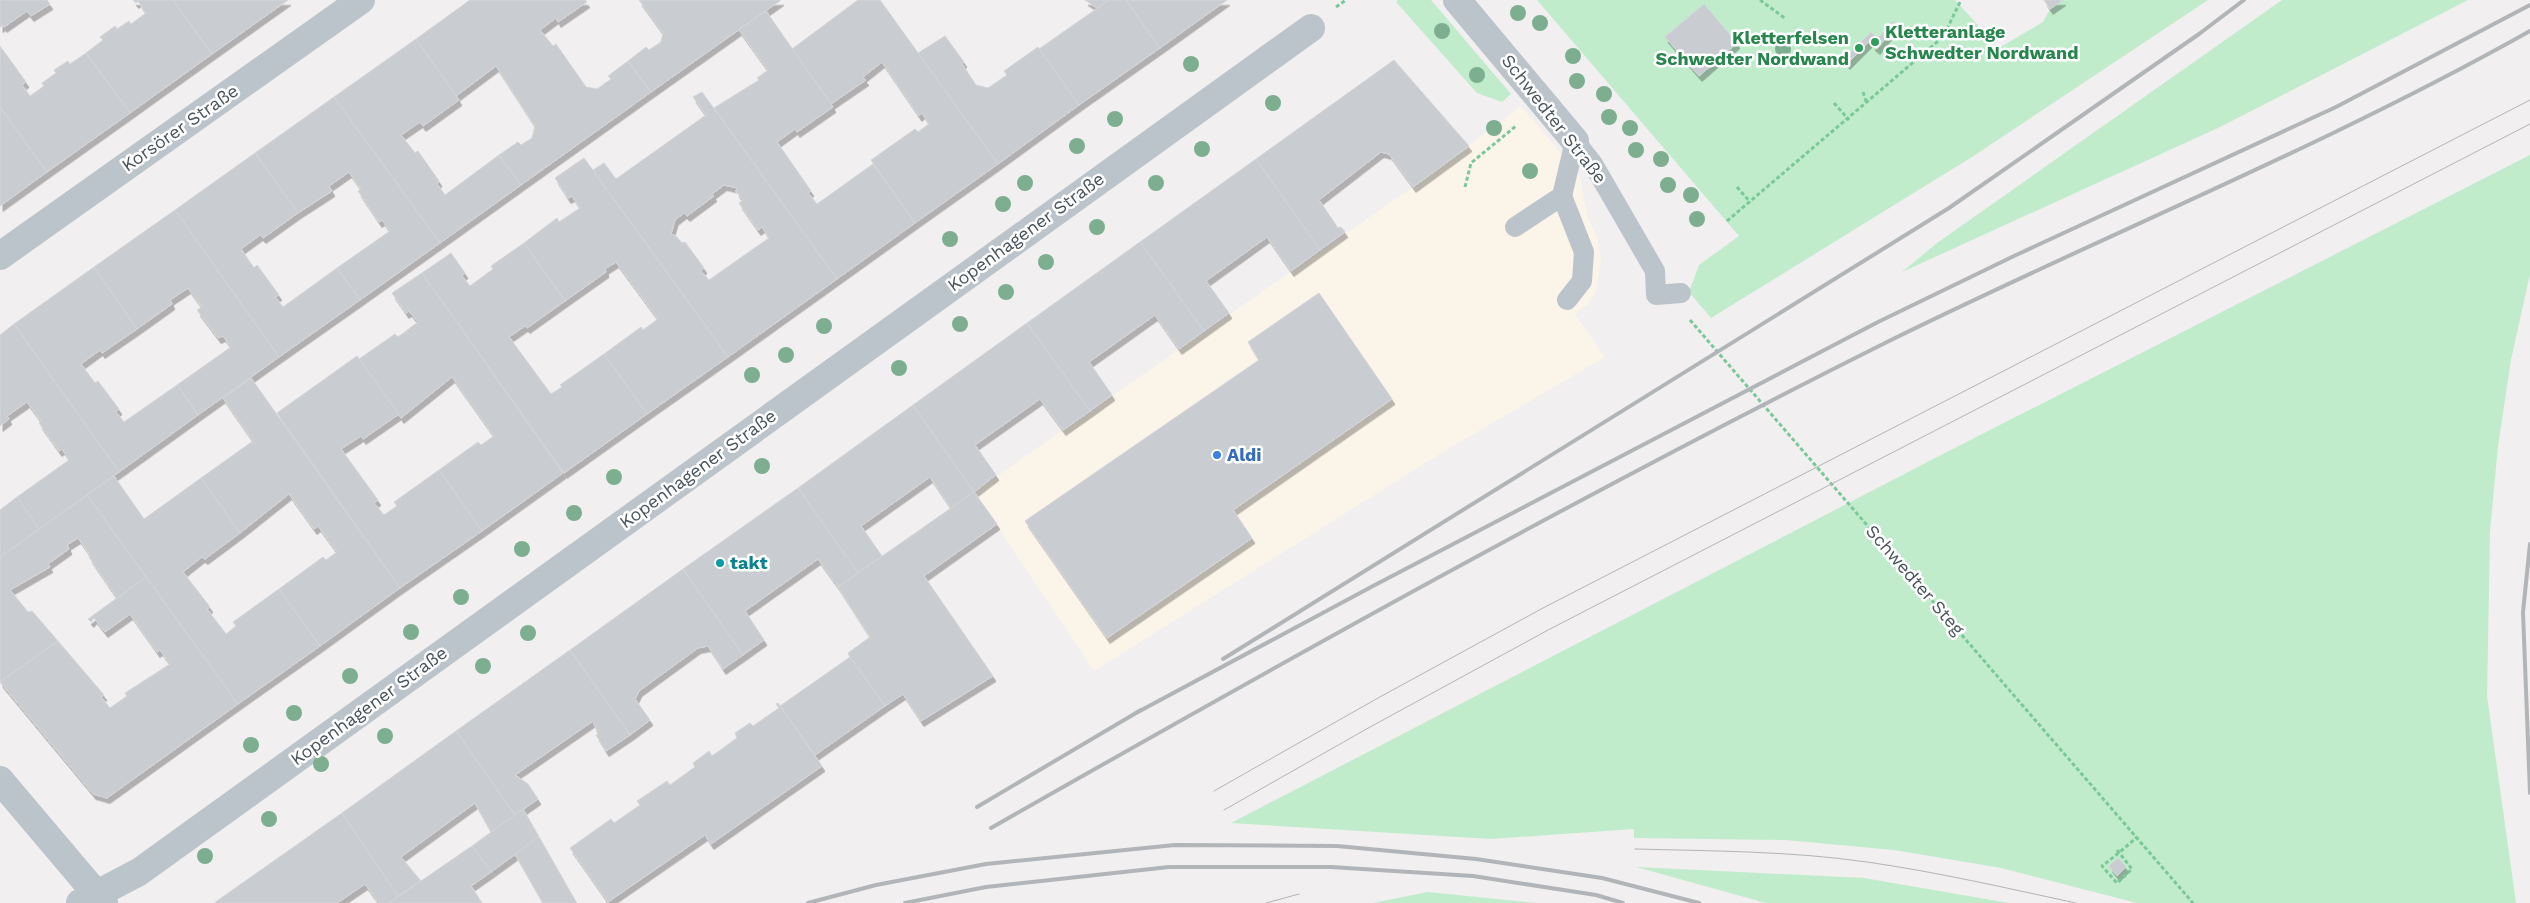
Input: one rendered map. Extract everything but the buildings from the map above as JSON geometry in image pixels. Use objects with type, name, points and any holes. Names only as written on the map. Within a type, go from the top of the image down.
[{"type":"street","name":"Korsörer Straße","points":[[0,256],[361,0]]},
{"type":"street","name":"Schwedter Straße","points":[[1457,0],[1575,141]]},
{"type":"street","name":"Kopenhagener Straße","points":[[94,900],[147,866],[1311,28]]},
{"type":"street","points":[[0,780],[94,900]]},
{"type":"lane","points":[[1567,300],[1582,281],[1584,252],[1562,196],[1575,141]]},
{"type":"lane","name":"Schwedter Straße","points":[[1575,141],[1593,164],[1656,271],[1656,295],[1681,293],[1675,303]]},
{"type":"lane","points":[[1515,227],[1562,196]]},
{"type":"path","points":[[1760,0],[1786,19]]},
{"type":"path","points":[[1727,221],[1867,104],[1943,37],[1961,0]]},
{"type":"path","points":[[1863,92],[1867,104]]},
{"type":"path","points":[[1834,103],[1848,120]]},
{"type":"path","points":[[1465,187],[1470,163],[1516,126]]},
{"type":"path","points":[[1737,186],[1750,202]]},
{"type":"path","name":"Schwedter Steg","points":[[1675,303],[2193,903]]},
{"type":"path","points":[[2116,853],[2132,869],[2117,882],[2102,866],[2116,853],[2137,837]]},
{"type":"shaded area","points":[[1521,106],[1580,176],[1587,215],[1597,238],[1601,260],[1596,292],[1588,304],[1575,314],[1605,357],[1438,455],[1094,671],[974,492],[1413,187]]},
{"type":"green space","points":[[1398,0],[1431,0],[1511,94],[1502,102],[1477,93],[1396,2]]},
{"type":"green space","points":[[1537,0],[1955,0],[1999,48],[2043,22],[2050,9],[2063,0],[2208,0],[1972,157],[1711,318],[1689,292],[1699,265],[1739,236]]},
{"type":"green space","points":[[2282,0],[2468,0],[2218,128],[1902,272],[1937,243]]},
{"type":"green space","points":[[2530,155],[2530,274],[2511,360],[2498,446],[2490,532],[2487,696],[2516,903],[2137,903],[2001,868],[1894,850],[1785,840],[1634,838],[1634,829],[1491,839],[1231,823],[1939,456]]},
{"type":"green space","points":[[1636,867],[1864,878],[2009,903],[1766,903]]},
{"type":"green space","points":[[1428,892],[1537,903],[1373,903]]},
{"type":"tram line","points":[[1214,791],[1378,698],[1543,608],[2530,100]]},
{"type":"tram line","points":[[1224,810],[1370,727],[1550,629],[2530,124]]},
{"type":"tram line","points":[[1635,849],[1751,852],[1838,858],[1919,871],[2076,903]]},
{"type":"tram line","points":[[1266,903],[1299,894]]},
{"type":"railway","points":[[1223,659],[1949,208],[2199,34],[2244,0]]},
{"type":"railway","points":[[1136,713],[1373,586],[1878,322],[2014,256],[2336,107],[2530,5]]},
{"type":"railway","points":[[991,828],[1436,579],[1660,458],[1887,342],[2372,114],[2530,31]]},
{"type":"railway","points":[[2530,544],[2523,612],[2530,793]]},
{"type":"railway","points":[[977,807],[1141,710]]},
{"type":"railway","points":[[808,903],[876,885],[986,864],[1175,845],[1337,846],[1476,859],[1602,878],[1699,903]]},
{"type":"railway","points":[[905,903],[986,887],[1169,867],[1331,867],[1473,876],[1596,895],[1623,903]]},
{"type":"place","name":"Kletteranlage Schwedter Nordwand","points":[[1875,42]]},
{"type":"place","name":"Kletterfelsen Schwedter Nordwand","points":[[1859,48]]},
{"type":"place","name":"Aldi","points":[[1217,455]]},
{"type":"place","name":"takt","points":[[720,563]]}]
